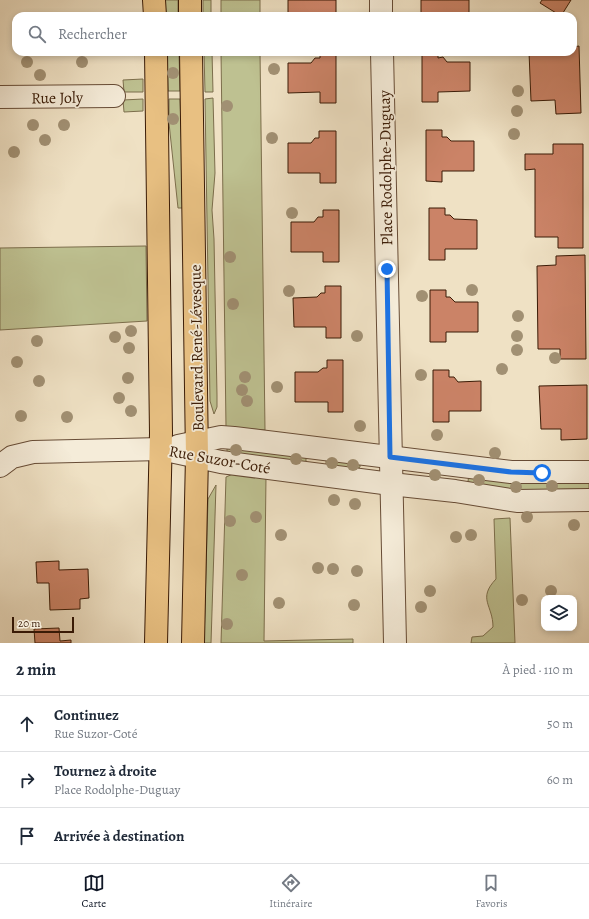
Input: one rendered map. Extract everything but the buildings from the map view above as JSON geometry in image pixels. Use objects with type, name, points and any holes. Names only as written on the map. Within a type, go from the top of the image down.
[{"type":"main road","points":[[154,0],[155,12]]},
{"type":"main road","points":[[190,0],[190,12]]},
{"type":"main road","points":[[156,56],[161,449],[156,643]]},
{"type":"main road","name":"Boulevard René-Lévesque","points":[[191,56],[197,449],[193,643]]},
{"type":"street","points":[[380,0],[381,12]]},
{"type":"street","name":"Place Rodolphe-Duguay","points":[[382,56],[395,643]]},
{"type":"street","name":"Rue Joly","points":[[0,97],[114,96]]},
{"type":"street","name":"Rue Suzor-Coté","points":[[0,466],[12,457],[33,452],[197,449],[221,437],[390,457],[458,467],[511,472],[589,472]]},
{"type":"street","points":[[314,473],[317,448]]},
{"type":"street","name":"Rue Suzor-Coté","points":[[197,449],[221,462],[517,500],[589,500]]},
{"type":"street","points":[[455,491],[458,467]]},
{"type":"green space","points":[[165,0],[178,0],[178,12],[166,12]]},
{"type":"green space","points":[[203,0],[211,0],[211,12],[203,12]]},
{"type":"green space","points":[[221,0],[260,0],[260,12],[221,12]]},
{"type":"green space","points":[[167,56],[179,56],[180,91],[168,91]]},
{"type":"green space","points":[[204,56],[212,56],[213,92],[205,92]]},
{"type":"green space","points":[[221,56],[260,56],[265,430],[226,427]]},
{"type":"green space","points":[[143,79],[143,92],[124,92],[123,80]]},
{"type":"green space","points":[[213,98],[215,173],[212,210],[214,239],[217,395],[217,407],[214,414],[210,401],[205,99]]},
{"type":"green space","points":[[143,99],[143,111],[124,112],[123,100]]},
{"type":"green space","points":[[169,99],[180,99],[184,208],[178,208],[169,123]]},
{"type":"green space","points":[[146,246],[147,321],[0,330],[0,248]]},
{"type":"green space","points":[[227,447],[306,456],[306,461],[303,463],[230,454],[227,451]]},
{"type":"green space","points":[[326,460],[360,464],[360,467],[357,469],[330,466],[326,464]]},
{"type":"green space","points":[[233,474],[266,477],[264,641],[353,639],[353,643],[221,643],[226,477]]},
{"type":"green space","points":[[469,475],[589,483],[589,489],[514,490],[471,483],[468,481]]},
{"type":"green space","points":[[216,485],[211,643],[204,643],[208,499]]},
{"type":"green space","points":[[510,518],[515,643],[471,643],[472,637],[483,636],[493,627],[487,597],[490,586],[496,579],[494,519]]},
{"type":"route","points":[[387,269],[391,425],[390,457],[458,467],[511,472],[542,473]]}]
